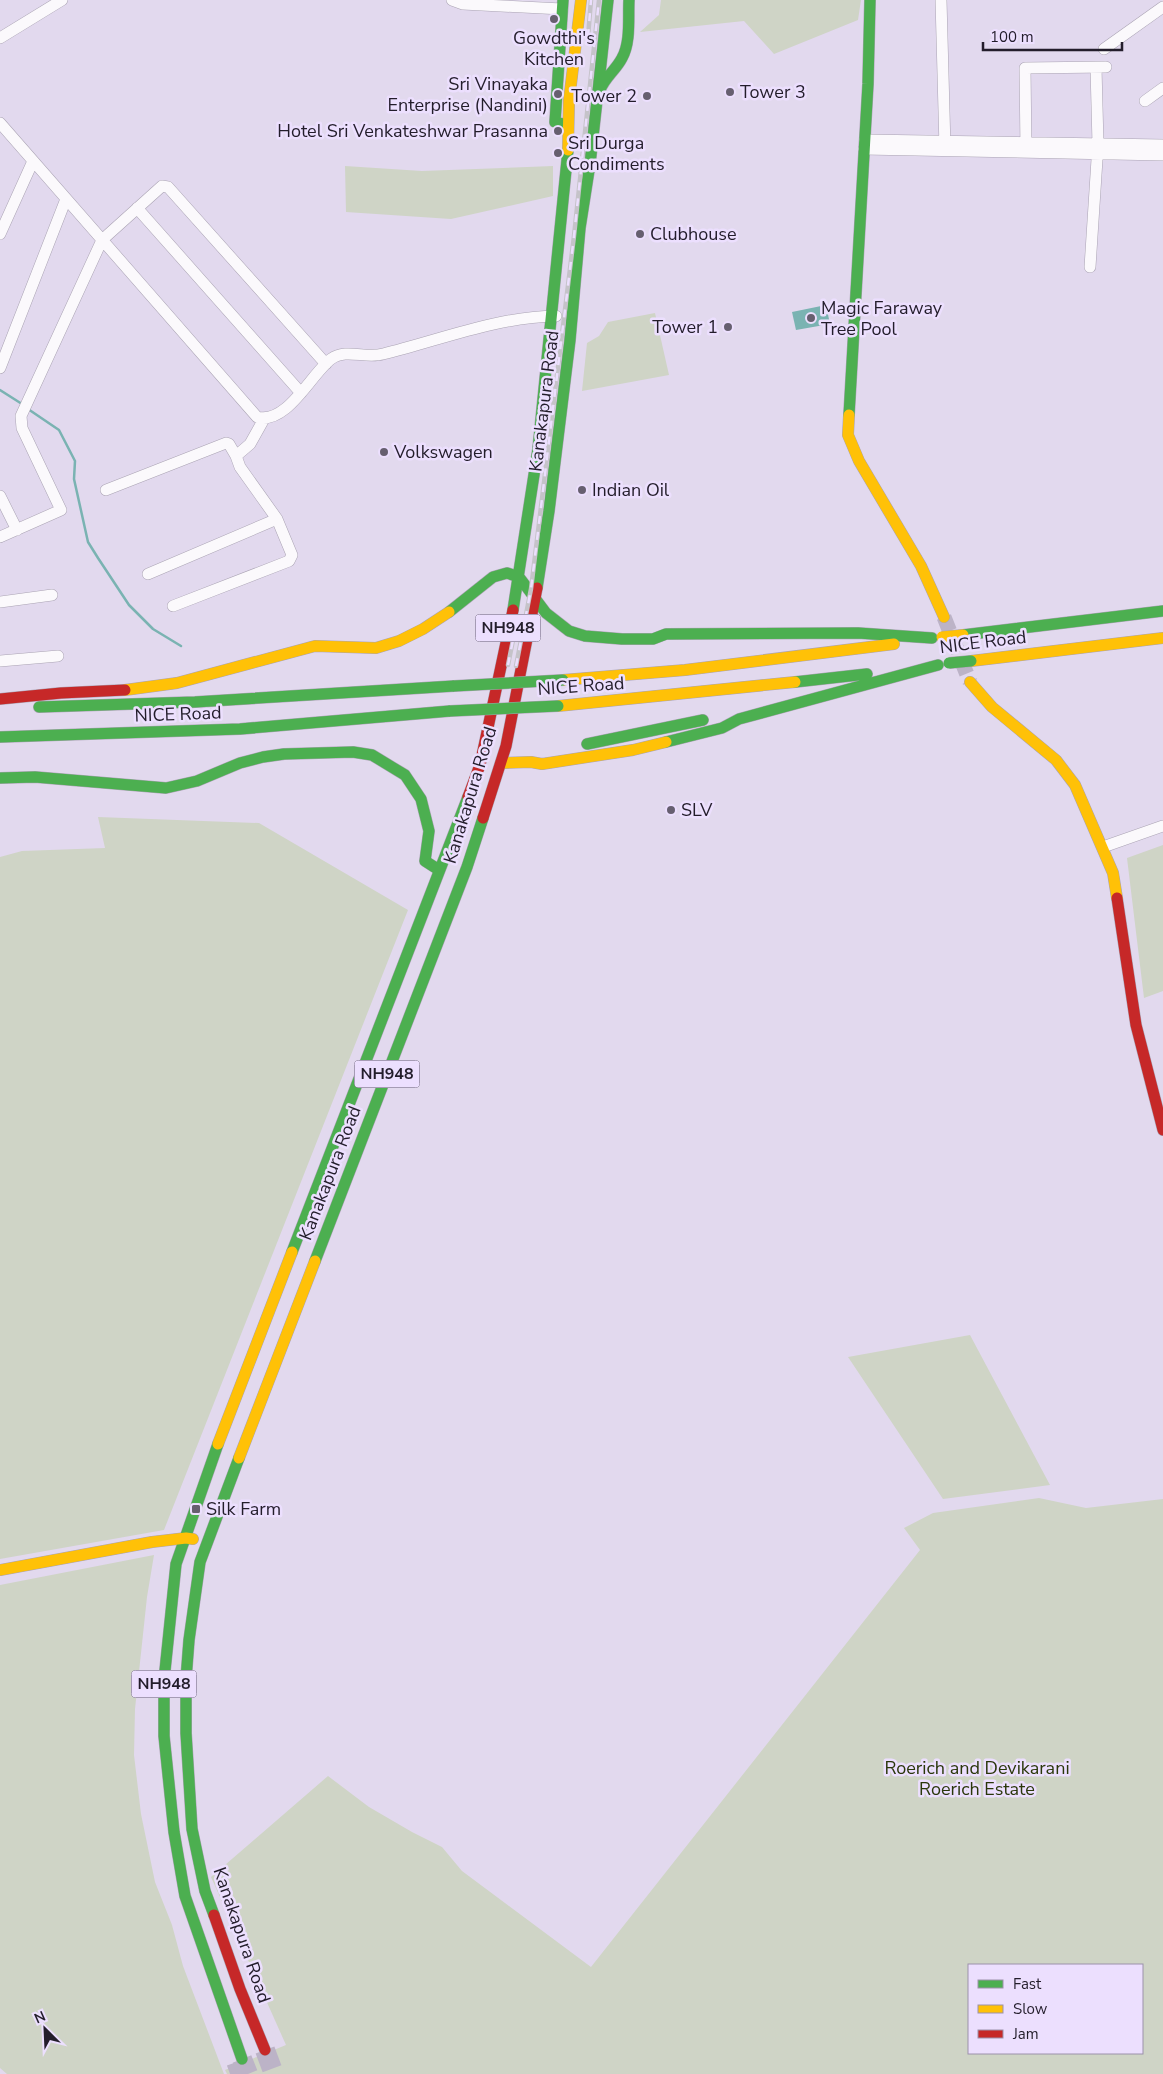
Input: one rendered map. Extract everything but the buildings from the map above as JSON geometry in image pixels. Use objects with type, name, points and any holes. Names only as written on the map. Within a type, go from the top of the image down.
[{"type":"main road","name":"Kanakapura Road","points":[[238,2061],[184,1896],[177,1858],[164,1736],[164,1680],[176,1564],[222,1432],[480,765],[519,577],[538,449],[581,0]]},
{"type":"main road","name":"Kanakapura Road","points":[[264,2050],[205,1890],[192,1829],[186,1733],[186,1679],[200,1562],[420,984],[467,866],[506,746],[535,598],[550,503],[572,316],[580,228],[598,94],[608,0]]},
{"type":"main road","name":"Kanakapura Road","points":[[598,94],[606,76],[625,54],[629,0]]},
{"type":"main road","points":[[870,0],[848,435],[859,461],[921,566],[944,617]]},
{"type":"main road","points":[[563,4],[555,122],[568,125]]},
{"type":"main road","points":[[0,699],[61,693],[126,690],[177,683],[315,646],[376,648],[404,638],[440,619],[493,578],[507,573],[519,577],[546,613],[568,631],[585,636],[653,639],[666,634],[858,632],[937,638]]},
{"type":"main road","name":"NICE Road","points":[[0,708],[135,705],[563,680],[694,669],[1163,611]]},
{"type":"main road","name":"NICE Road","points":[[0,737],[240,729],[450,711],[558,706],[690,694],[1163,638]]},
{"type":"main road","points":[[501,763],[531,762],[542,764],[633,750],[722,728],[739,719],[944,664]]},
{"type":"main road","points":[[970,682],[992,706],[1056,760],[1075,785],[1103,847],[1113,873],[1136,1025],[1163,1130]]},
{"type":"main road","points":[[0,778],[35,777],[166,788],[197,781],[240,763],[263,757],[284,754],[353,752],[372,755],[405,775],[414,786],[426,813],[429,831],[425,861],[439,870]]},
{"type":"main road","points":[[398,978],[420,984]]},
{"type":"main road","points":[[0,1570],[152,1542],[186,1538],[207,1542]]},
{"type":"street","points":[[1,37],[62,0]]},
{"type":"street","points":[[452,0],[463,4],[563,4]]},
{"type":"street","points":[[941,0],[944,146]]},
{"type":"street","points":[[1104,49],[1163,6],[1159,0]]},
{"type":"street","points":[[1026,147],[1026,68],[1101,68],[1090,267]]},
{"type":"street","points":[[1145,101],[1163,88]]},
{"type":"street","points":[[0,123],[257,417],[264,419],[273,417],[301,393],[326,364],[339,355],[378,356],[470,329],[529,318],[572,316]]},
{"type":"street","points":[[864,145],[1098,149],[1163,155]]},
{"type":"street","points":[[1098,149],[1163,145]]},
{"type":"street","points":[[0,234],[33,161]]},
{"type":"street","points":[[0,537],[61,510],[22,428],[21,416],[102,240],[162,186],[168,187],[326,364]]},
{"type":"street","points":[[0,368],[66,199]]},
{"type":"street","points":[[137,208],[301,393]]},
{"type":"street","points":[[236,456],[250,444],[264,419]]},
{"type":"street","points":[[106,490],[226,442],[236,456],[240,467],[277,518],[292,555],[289,560],[173,606]]},
{"type":"street","points":[[0,496],[17,530]]},
{"type":"street","points":[[148,574],[277,518]]},
{"type":"street","points":[[0,602],[52,596]]},
{"type":"street","points":[[0,662],[58,656]]},
{"type":"street","points":[[1103,847],[1163,826]]},
{"type":"green space","points":[[661,0],[861,0],[858,20],[774,54],[744,21],[640,32],[659,15]]},
{"type":"green space","points":[[345,166],[422,171],[553,166],[553,196],[451,219],[346,212]]},
{"type":"green space","points":[[655,313],[669,375],[582,391],[587,343],[599,336],[608,322]]},
{"type":"green space","points":[[98,817],[259,823],[408,910],[164,1530],[0,1559],[0,857],[22,851],[105,848]]},
{"type":"green space","points":[[1163,845],[1163,991],[1144,998],[1127,858]]},
{"type":"green space","points":[[970,1335],[1050,1485],[943,1499],[848,1357]]},
{"type":"green space","name":"Roerich and Devikarani Roerich Estate","points":[[1039,1498],[1086,1508],[1163,1499],[1163,2074],[227,2074],[225,2070],[286,2045],[211,1877],[328,1776],[369,1807],[442,1847],[462,1871],[591,1967],[920,1550],[904,1528],[933,1513]]},
{"type":"green space","points":[[154,1555],[147,1597],[135,1709],[134,1755],[141,1814],[155,1882],[172,1925],[183,1966],[224,2074],[7,2074],[0,2068],[0,1585]]},
{"type":"shaded area","name":"Magic Faraway Tree Pool","points":[[826,305],[830,324],[796,330],[792,312]]},
{"type":"waterway","points":[[0,390],[22,404]]},
{"type":"waterway","points":[[28,409],[59,430],[75,461],[74,479],[88,542],[98,558],[129,605],[153,629],[181,646]]},
{"type":"tunnel","points":[[944,617],[970,682]]},
{"type":"tunnel","points":[[265,2050],[274,2074]]},
{"type":"tunnel","points":[[242,2059],[248,2074]]},
{"type":"tunnel","points":[[234,2063],[238,2074]]},
{"type":"railway","points":[[588,37],[591,0]]},
{"type":"railway","points":[[516,666],[531,589],[574,236],[599,0]]},
{"type":"railway","points":[[508,665],[516,625]]},
{"type":"traffic: fast","points":[[563,0],[555,122],[568,125]]},
{"type":"traffic: fast","points":[[537,588],[549,511],[570,340],[580,228],[590,164],[608,0]]},
{"type":"traffic: fast","points":[[600,90],[625,52],[628,37],[629,0]]},
{"type":"traffic: fast","points":[[849,415],[868,84],[870,0]]},
{"type":"traffic: fast","points":[[513,610],[538,449],[568,150]]},
{"type":"traffic: fast","points":[[449,612],[493,577],[507,573],[519,577],[546,613],[569,631],[585,636],[653,639],[666,634],[858,633],[932,638]]},
{"type":"traffic: fast","points":[[963,635],[1163,611]]},
{"type":"traffic: fast","points":[[949,663],[971,661]]},
{"type":"traffic: fast","points":[[666,742],[722,728],[739,719],[938,665]]},
{"type":"traffic: fast","points":[[795,682],[867,674]]},
{"type":"traffic: fast","points":[[454,686],[563,680]]},
{"type":"traffic: fast","points":[[39,707],[195,702],[454,686]]},
{"type":"traffic: fast","points":[[450,711],[558,706]]},
{"type":"traffic: fast","points":[[0,737],[240,729],[450,711]]},
{"type":"traffic: fast","points":[[587,744],[703,720]]},
{"type":"traffic: fast","points":[[0,778],[35,777],[166,788],[197,781],[240,763],[263,757],[284,754],[353,752],[372,755],[405,775],[421,799],[429,831],[425,861],[439,870]]},
{"type":"traffic: fast","points":[[292,1252],[468,797]]},
{"type":"traffic: fast","points":[[315,1261],[467,867],[483,818]]},
{"type":"traffic: fast","points":[[218,1444],[176,1564],[164,1680],[164,1736],[174,1832],[185,1896],[242,2059]]},
{"type":"traffic: fast","points":[[214,1915],[205,1891],[192,1829],[186,1733],[186,1679],[189,1640],[200,1562],[239,1458]]},
{"type":"traffic: slow","points":[[568,150],[569,101],[581,0]]},
{"type":"traffic: slow","points":[[849,415],[848,435],[859,461],[921,566],[944,617]]},
{"type":"traffic: slow","points":[[125,690],[177,683],[315,646],[376,648],[399,641],[423,629],[449,612]]},
{"type":"traffic: slow","points":[[942,637],[963,635]]},
{"type":"traffic: slow","points":[[971,661],[1163,638]]},
{"type":"traffic: slow","points":[[563,680],[685,670],[894,644]]},
{"type":"traffic: slow","points":[[558,706],[795,682]]},
{"type":"traffic: slow","points":[[970,682],[992,707],[1056,760],[1075,785],[1113,873],[1117,898]]},
{"type":"traffic: slow","points":[[501,763],[531,762],[542,764],[633,750],[666,742]]},
{"type":"traffic: slow","points":[[218,1444],[292,1252]]},
{"type":"traffic: slow","points":[[239,1458],[315,1261]]},
{"type":"traffic: slow","points":[[0,1570],[152,1542],[186,1538],[193,1539]]},
{"type":"traffic: jam","points":[[483,818],[506,746],[537,588]]},
{"type":"traffic: jam","points":[[468,797],[480,765],[513,610]]},
{"type":"traffic: jam","points":[[0,699],[61,693],[125,690]]},
{"type":"traffic: jam","points":[[1117,898],[1136,1025],[1163,1130]]},
{"type":"traffic: jam","points":[[214,1915],[240,1989],[265,2050]]},
{"type":"place","name":"Gowdthi's Kitchen","points":[[554,19]]},
{"type":"place","name":"Tower 3","points":[[730,92]]},
{"type":"place","name":"Sri Vinayaka Enterprise (Nandini)","points":[[558,94]]},
{"type":"place","name":"Tower 2","points":[[647,96]]},
{"type":"place","name":"Hotel Sri Venkateshwar Prasanna","points":[[558,131]]},
{"type":"place","name":"Sri Durga Condiments","points":[[558,153]]},
{"type":"place","name":"Clubhouse","points":[[640,234]]},
{"type":"place","name":"Magic Faraway Tree Pool","points":[[811,318]]},
{"type":"place","name":"Tower 1","points":[[728,327]]},
{"type":"place","name":"Volkswagen","points":[[384,452]]},
{"type":"place","name":"Indian Oil","points":[[582,490]]},
{"type":"place","name":"SLV","points":[[671,810]]},
{"type":"place","name":"Silk Farm","points":[[196,1509]]}]
